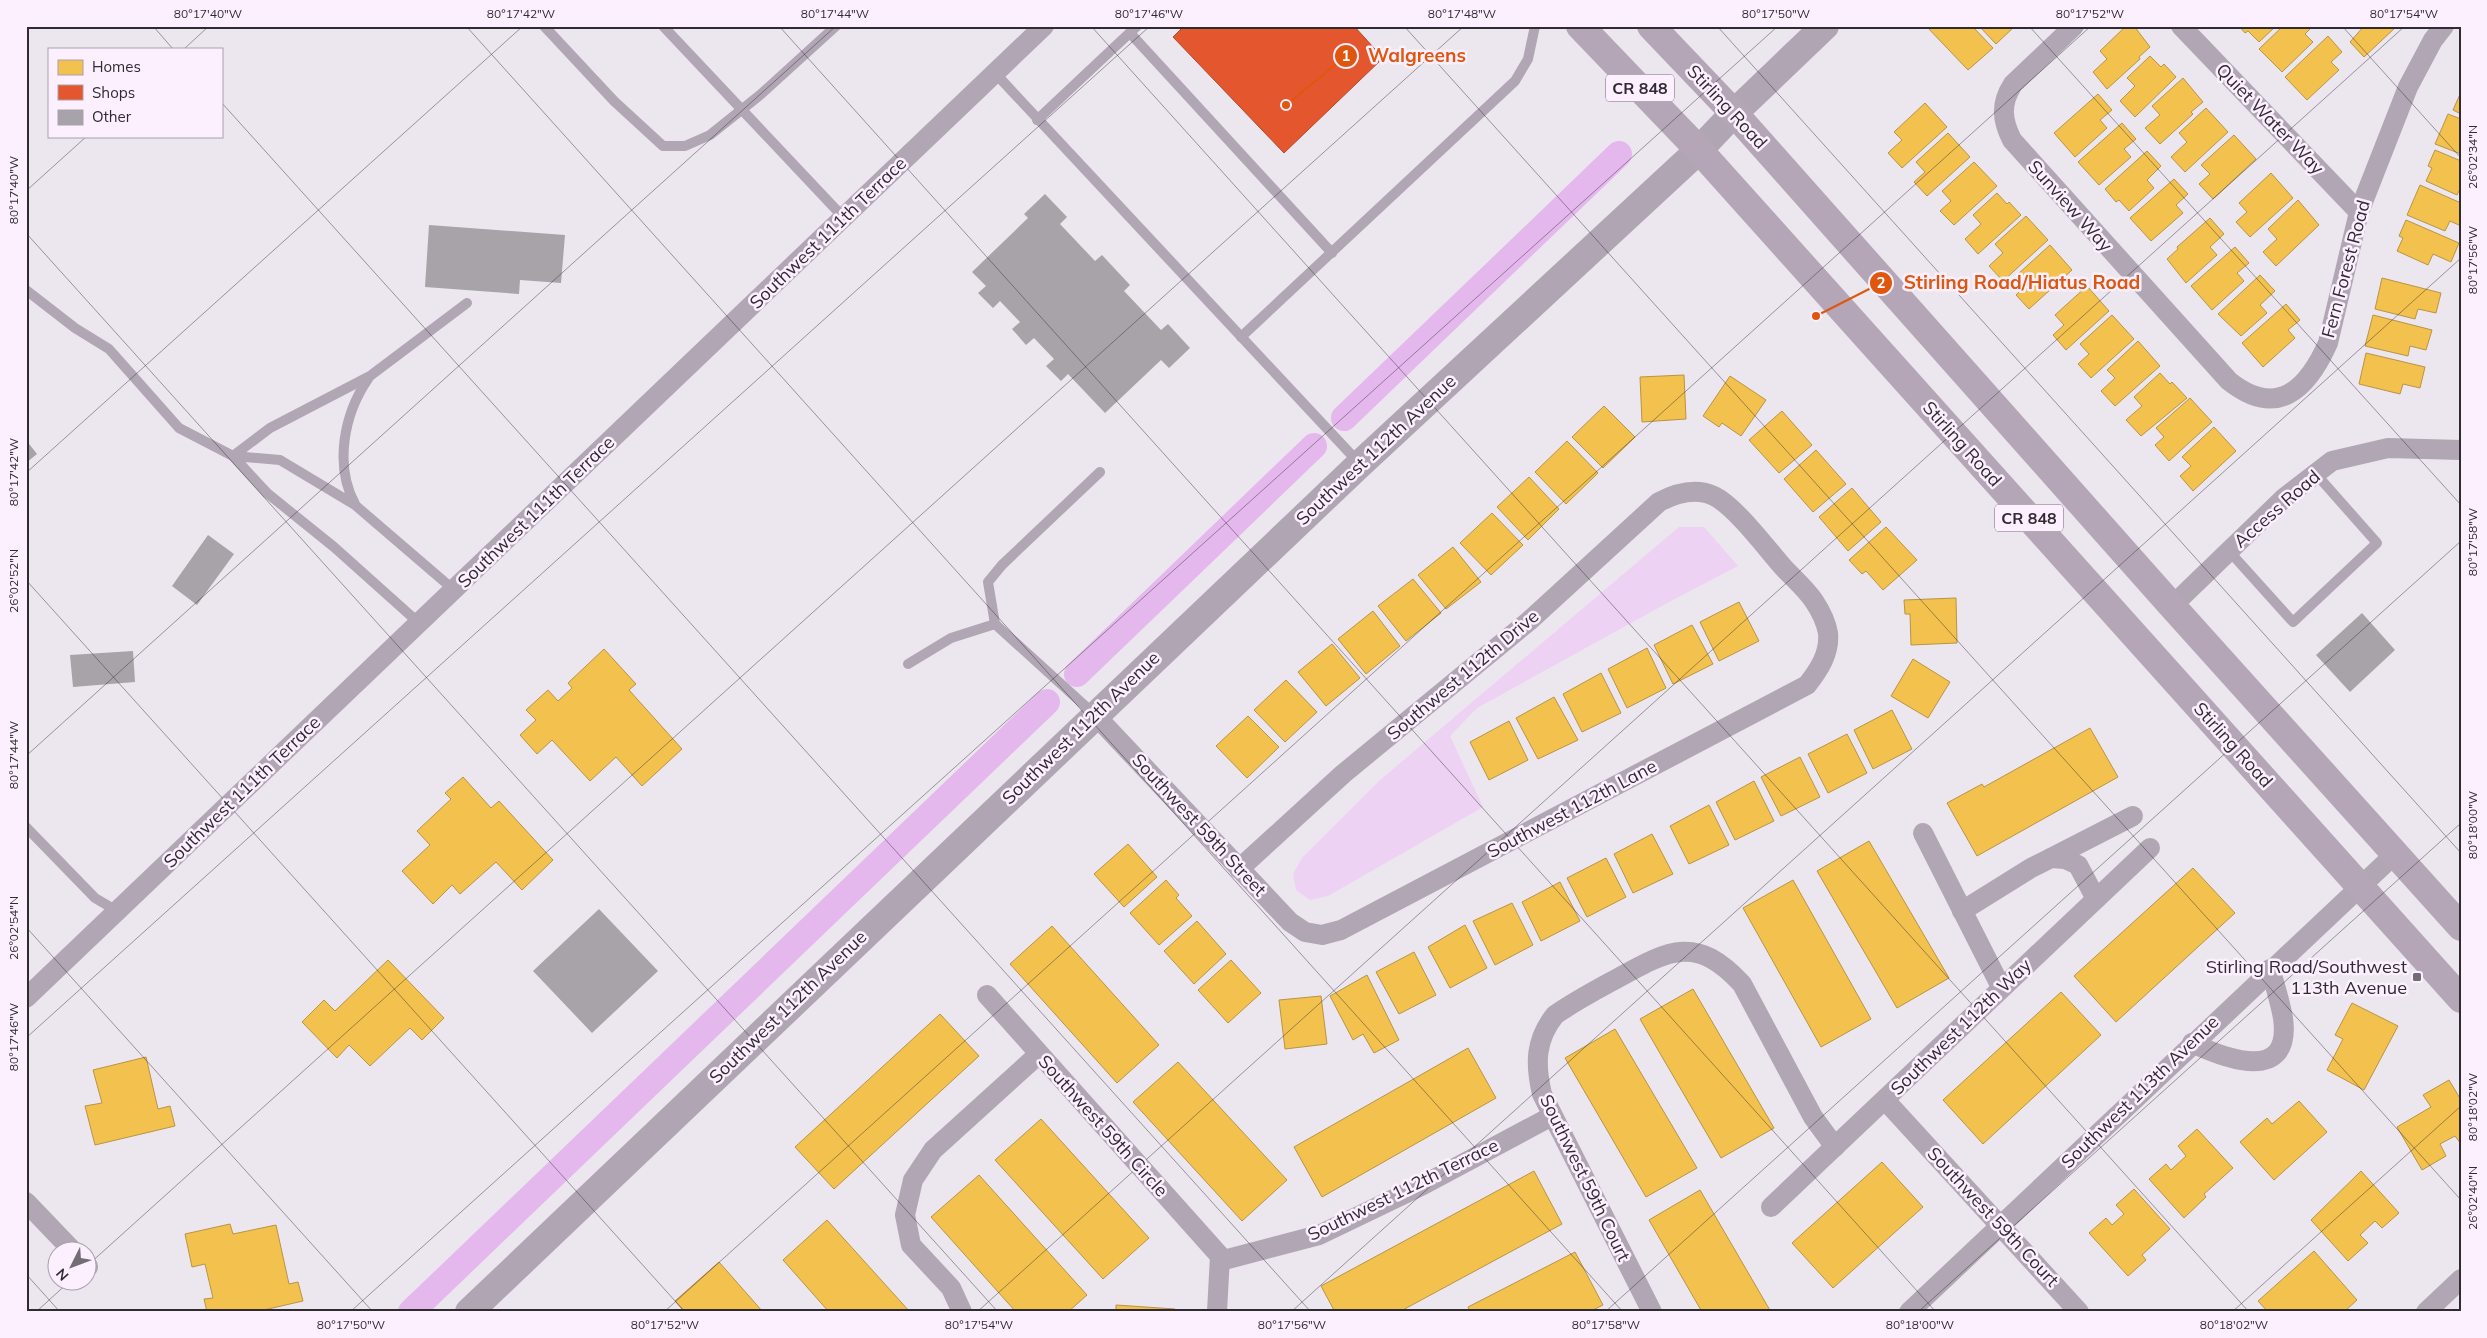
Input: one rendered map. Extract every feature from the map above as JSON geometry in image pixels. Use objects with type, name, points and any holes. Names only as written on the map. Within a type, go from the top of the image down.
[{"type":"main road","name":"Stirling Road","points":[[1580,26],[1699,150],[2461,999]]},
{"type":"main road","name":"Stirling Road","points":[[1651,26],[1734,112],[2172,606],[2461,927]]},
{"type":"street","name":"Southwest 111th Terrace","points":[[26,998],[420,624],[1044,26]]},
{"type":"street","name":"Southwest 112th Avenue","points":[[469,1312],[1360,464],[1699,150],[1734,112],[1825,26]]},
{"type":"street","name":"Sunview Way","points":[[2074,26],[2013,84],[2004,101],[2003,111],[2007,130],[2020,151],[2230,381],[2243,392],[2257,398]]},
{"type":"street","name":"Quiet Water Way","points":[[2181,26],[2359,212]]},
{"type":"street","name":"Fern Forest Road","points":[[2257,398],[2275,398],[2292,392],[2307,379],[2319,363],[2328,343],[2359,212],[2408,87],[2433,40],[2444,26]]},
{"type":"street","name":"Access Road","points":[[2172,606],[2284,498],[2332,461],[2388,448],[2461,450]]},
{"type":"street","name":"Southwest 112th Lane","points":[[1305,932],[1322,934],[1341,930],[1807,685],[1822,665],[1828,634],[1825,621],[1814,600],[1725,503],[1714,496],[1692,491]]},
{"type":"street","name":"Southwest 112th Drive","points":[[1239,869],[1343,774],[1529,621],[1659,502],[1672,495],[1692,491]]},
{"type":"street","name":"Southwest 59th Street","points":[[1095,715],[1290,922],[1305,932]]},
{"type":"street","points":[[1962,911],[2031,868],[2133,816]]},
{"type":"street","points":[[1923,833],[2001,988]]},
{"type":"street","name":"Southwest 112th Way","points":[[1771,1207],[2150,848]]},
{"type":"street","name":"Southwest 113th Avenue","points":[[1909,1312],[2270,969],[2394,854]]},
{"type":"street","points":[[2051,858],[2065,859],[2078,865],[2096,899]]},
{"type":"street","name":"Southwest 59th Court","points":[[1652,1312],[1542,1094],[1536,1057],[1540,1039],[1546,1026],[1555,1015],[1655,957],[1674,952],[1695,952],[1710,957],[1726,967],[1742,984],[1813,1117],[1835,1147]]},
{"type":"street","points":[[2192,1043],[2225,1058],[2247,1062],[2266,1060],[2278,1052],[2282,1040],[2283,1020],[2270,969]]},
{"type":"street","name":"Southwest 59th Circle","points":[[986,995],[1220,1258]]},
{"type":"street","points":[[962,1312],[951,1288],[910,1245],[905,1215],[913,1180],[933,1150],[1039,1054]]},
{"type":"street","name":"Southwest 59th Court","points":[[1885,1100],[2079,1312]]},
{"type":"street","name":"Southwest 112th Terrace","points":[[1220,1258],[1319,1235],[1423,1185],[1552,1116]]},
{"type":"street","points":[[26,1202],[62,1240]]},
{"type":"street","points":[[1217,1312],[1220,1258]]},
{"type":"street","points":[[2426,1312],[2461,1279]]},
{"type":"lane","points":[[544,26],[614,101],[662,146],[684,146],[710,135],[760,95],[836,26]]},
{"type":"lane","points":[[662,26],[844,218]]},
{"type":"lane","points":[[1241,338],[1515,81],[1528,59],[1535,26]]},
{"type":"lane","points":[[1037,120],[1134,30],[1332,253]]},
{"type":"lane","points":[[996,73],[1037,120],[1360,464]]},
{"type":"lane","points":[[26,290],[75,328],[109,349],[179,428],[233,456],[267,494],[334,547],[420,624]]},
{"type":"lane","points":[[233,456],[270,428],[370,376],[467,303]]},
{"type":"lane","points":[[355,505],[347,489],[343,464],[346,427],[360,390],[370,376]]},
{"type":"lane","points":[[233,456],[280,460],[355,505],[454,590]]},
{"type":"lane","points":[[1095,715],[995,624],[988,582],[1002,565],[1100,472]]},
{"type":"lane","points":[[2229,551],[2292,622],[2377,543],[2316,474]]},
{"type":"lane","points":[[908,664],[951,638],[995,624]]},
{"type":"lane","points":[[26,827],[95,898],[118,911]]},
{"type":"shaded area","points":[[1679,527],[1704,527],[1738,566],[1477,708],[1450,736],[1483,807],[1328,896],[1310,900],[1296,890],[1293,874],[1302,858],[1379,781]]},
{"type":"building: Homes","points":[[1972,26],[1993,48],[1968,70],[1927,27]]},
{"type":"building: Homes","points":[[1979,26],[2015,26],[1996,44]]},
{"type":"building: Homes","points":[[2126,26],[2134,26],[2150,47],[2139,57],[2140,59],[2107,89],[2093,72],[2107,59],[2100,51]]},
{"type":"building: Homes","points":[[2239,26],[2276,26],[2259,42],[2248,31],[2245,33]]},
{"type":"building: Homes","points":[[2283,26],[2313,26],[2305,34],[2313,42],[2282,72],[2259,49]]},
{"type":"building: Homes","points":[[2364,26],[2397,26],[2364,57],[2350,42]]},
{"type":"building: Homes","points":[[2328,36],[2342,52],[2331,62],[2339,70],[2307,100],[2285,77]]},
{"type":"building: Homes","points":[[2150,56],[2161,67],[2164,64],[2176,77],[2135,117],[2120,101],[2135,86],[2127,78]]},
{"type":"building: Homes","points":[[2183,78],[2203,102],[2191,112],[2193,114],[2160,144],[2145,128],[2160,115],[2152,106]]},
{"type":"building: Homes","points":[[2461,92],[2461,114],[2453,110]]},
{"type":"building: Homes","points":[[2098,94],[2112,110],[2100,120],[2107,128],[2075,157],[2054,133]]},
{"type":"building: Homes","points":[[1925,103],[1947,127],[1902,168],[1888,153],[1902,140],[1894,132]]},
{"type":"building: Homes","points":[[2206,108],[2228,132],[2185,172],[2171,157],[2187,142],[2179,133]]},
{"type":"building: Homes","points":[[2448,114],[2461,119],[2461,154],[2435,144]]},
{"type":"building: Homes","points":[[2122,123],[2136,139],[2124,149],[2131,157],[2099,185],[2078,162]]},
{"type":"building: Homes","points":[[1948,133],[1970,157],[1927,196],[1914,182],[1925,172],[1916,162]]},
{"type":"building: Homes","points":[[2234,135],[2256,159],[2213,199],[2199,184],[2210,174],[2201,165]]},
{"type":"building: Homes","points":[[2435,150],[2461,161],[2461,187],[2457,195],[2426,181],[2432,168],[2428,166]]},
{"type":"building: Homes","points":[[2147,151],[2161,166],[2147,180],[2154,188],[2129,211],[2119,200],[2116,202],[2105,189]]},
{"type":"building: Homes","points":[[1974,162],[1997,186],[1954,225],[1940,211],[1951,201],[1942,191]]},
{"type":"building: Homes","points":[[2271,173],[2293,198],[2250,237],[2236,222],[2247,212],[2239,203]]},
{"type":"building: Homes","points":[[2174,179],[2188,194],[2176,205],[2183,213],[2151,241],[2130,218]]},
{"type":"building: Homes","points":[[2420,185],[2461,203],[2461,226],[2450,221],[2445,231],[2407,215]]},
{"type":"building: Homes","points":[[1997,193],[2021,215],[1978,254],[1965,239],[1981,224],[1973,215]]},
{"type":"building: Homes","points":[[2298,200],[2319,225],[2276,266],[2263,252],[2277,239],[2268,229]]},
{"type":"building: Homes","points":[[2026,216],[2048,240],[2003,281],[1989,266],[2003,253],[1995,244]]},
{"type":"building: Homes","points":[[2210,218],[2224,234],[2210,247],[2217,255],[2186,283],[2167,259],[2178,249],[2177,247]]},
{"type":"building: Homes","points":[[2406,220],[2459,243],[2451,262],[2433,254],[2428,265],[2397,251],[2403,238],[2399,236]]},
{"type":"building: Homes","points":[[2050,245],[2072,270],[2029,309],[2016,295],[2027,284],[2018,274]]},
{"type":"building: Homes","points":[[2235,247],[2249,263],[2237,273],[2244,281],[2212,310],[2191,286]]},
{"type":"building: Homes","points":[[2260,275],[2275,291],[2260,305],[2267,313],[2241,336],[2218,314]]},
{"type":"building: Homes","points":[[2382,278],[2441,293],[2436,313],[2418,309],[2415,319],[2375,309]]},
{"type":"building: Homes","points":[[2087,286],[2109,311],[2066,350],[2053,335],[2064,325],[2055,315]]},
{"type":"building: Homes","points":[[2286,304],[2300,320],[2288,330],[2295,338],[2263,367],[2242,343]]},
{"type":"building: Homes","points":[[2112,315],[2134,339],[2091,378],[2078,364],[2089,354],[2080,344]]},
{"type":"building: Homes","points":[[2373,315],[2432,330],[2426,350],[2410,346],[2408,356],[2365,346]]},
{"type":"building: Homes","points":[[2138,341],[2160,366],[2115,406],[2101,391],[2115,378],[2107,370]]},
{"type":"building: Homes","points":[[2366,353],[2425,367],[2420,388],[2403,384],[2400,394],[2359,384]]},
{"type":"building: Homes","points":[[2160,373],[2170,384],[2172,382],[2187,398],[2141,436],[2126,420],[2142,406],[2134,397]]},
{"type":"building: Homes","points":[[1684,375],[1686,419],[1642,422],[1640,377]]},
{"type":"building: Homes","points":[[1730,376],[1766,400],[1741,436],[1722,423],[1719,427],[1703,416]]},
{"type":"building: Homes","points":[[2190,398],[2212,422],[2169,461],[2155,445],[2164,437],[2156,428]]},
{"type":"building: Homes","points":[[1604,406],[1635,437],[1603,468],[1572,437]]},
{"type":"building: Homes","points":[[1782,411],[1812,445],[1779,473],[1749,440]]},
{"type":"building: Homes","points":[[2214,427],[2236,451],[2193,491],[2180,476],[2191,466],[2182,457]]},
{"type":"building: Homes","points":[[1567,441],[1598,473],[1566,504],[1535,472]]},
{"type":"building: Homes","points":[[1816,450],[1846,484],[1813,512],[1784,479]]},
{"type":"building: Homes","points":[[1529,477],[1559,509],[1528,540],[1497,507]]},
{"type":"building: Homes","points":[[1852,488],[1881,522],[1848,551],[1819,517]]},
{"type":"building: Homes","points":[[1492,513],[1523,545],[1491,575],[1460,543]]},
{"type":"building: Homes","points":[[1886,527],[1917,560],[1883,590],[1866,571],[1862,574],[1849,560]]},
{"type":"building: Homes","points":[[1453,547],[1481,582],[1446,609],[1418,575]]},
{"type":"building: Homes","points":[[1413,579],[1441,613],[1406,641],[1378,606]]},
{"type":"building: Homes","points":[[1956,598],[1957,643],[1911,645],[1910,614],[1905,614],[1904,600]]},
{"type":"building: Homes","points":[[1739,602],[1759,641],[1719,661],[1700,622]]},
{"type":"building: Homes","points":[[1373,611],[1400,646],[1366,674],[1338,639]]},
{"type":"building: Homes","points":[[1692,625],[1713,664],[1673,684],[1654,645]]},
{"type":"building: Homes","points":[[1332,644],[1360,678],[1326,706],[1298,672]]},
{"type":"building: Homes","points":[[1647,648],[1666,688],[1627,708],[1608,669]]},
{"type":"building: Homes","points":[[604,649],[636,684],[629,690],[682,749],[642,786],[616,757],[590,781],[552,740],[537,754],[520,735],[536,720],[526,710],[548,690],[558,701],[572,688],[568,683]]},
{"type":"building: Homes","points":[[1913,659],[1950,682],[1928,718],[1891,696]]},
{"type":"building: Homes","points":[[1601,673],[1621,713],[1582,732],[1563,694]]},
{"type":"building: Homes","points":[[1286,680],[1317,712],[1285,742],[1254,710]]},
{"type":"building: Homes","points":[[1554,697],[1578,740],[1538,759],[1516,718]]},
{"type":"building: Homes","points":[[1892,710],[1912,749],[1873,769],[1854,730]]},
{"type":"building: Homes","points":[[1248,716],[1279,747],[1247,778],[1216,746]]},
{"type":"building: Homes","points":[[1509,721],[1528,760],[1489,780],[1470,742]]},
{"type":"building: Homes","points":[[2090,728],[2118,777],[1977,856],[1947,803],[1982,784],[1984,787]]},
{"type":"building: Homes","points":[[1847,734],[1867,773],[1828,793],[1808,754]]},
{"type":"building: Homes","points":[[1800,757],[1820,797],[1781,816],[1761,777]]},
{"type":"building: Homes","points":[[463,777],[491,808],[499,801],[553,860],[522,890],[496,862],[460,894],[452,885],[433,904],[402,871],[430,845],[417,831],[451,799],[445,793]]},
{"type":"building: Homes","points":[[1754,781],[1774,821],[1735,840],[1716,802]]},
{"type":"building: Homes","points":[[1709,805],[1729,845],[1689,864],[1670,826]]},
{"type":"building: Homes","points":[[1652,834],[1673,874],[1633,893],[1614,854]]},
{"type":"building: Homes","points":[[1869,841],[1949,978],[1897,1008],[1817,871]]},
{"type":"building: Homes","points":[[1128,844],[1157,877],[1124,907],[1094,874]]},
{"type":"building: Homes","points":[[1606,858],[1626,897],[1587,917],[1567,878]]},
{"type":"building: Homes","points":[[2193,868],[2235,913],[2116,1022],[2074,976]]},
{"type":"building: Homes","points":[[1166,880],[1179,895],[1176,898],[1192,916],[1159,945],[1130,913]]},
{"type":"building: Homes","points":[[1793,880],[1871,1019],[1821,1047],[1743,908]]},
{"type":"building: Homes","points":[[1560,882],[1580,921],[1541,941],[1522,902]]},
{"type":"building: Homes","points":[[1512,903],[1533,945],[1495,965],[1473,921]]},
{"type":"building: Homes","points":[[1197,921],[1226,954],[1194,984],[1164,951]]},
{"type":"building: Homes","points":[[1465,925],[1487,968],[1450,988],[1428,947]]},
{"type":"building: Homes","points":[[1052,926],[1159,1045],[1117,1083],[1010,964]]},
{"type":"building: Homes","points":[[1414,952],[1436,995],[1399,1014],[1376,972]]},
{"type":"building: Homes","points":[[388,960],[444,1018],[422,1040],[410,1028],[370,1066],[349,1045],[337,1058],[302,1022],[324,1000],[335,1011]]},
{"type":"building: Homes","points":[[1231,960],[1261,993],[1228,1023],[1198,990]]},
{"type":"building: Homes","points":[[1367,975],[1399,1040],[1374,1053],[1363,1034],[1353,1040],[1330,996]]},
{"type":"building: Homes","points":[[1693,989],[1774,1128],[1721,1158],[1640,1019]]},
{"type":"building: Homes","points":[[2061,992],[2101,1035],[1983,1144],[1943,1100]]},
{"type":"building: Homes","points":[[1321,996],[1327,1044],[1285,1049],[1279,1000]]},
{"type":"building: Homes","points":[[2352,1003],[2398,1026],[2364,1090],[2327,1070],[2343,1039],[2335,1035]]},
{"type":"building: Homes","points":[[940,1014],[979,1056],[834,1189],[795,1147]]},
{"type":"building: Homes","points":[[1615,1029],[1697,1168],[1646,1197],[1565,1058]]},
{"type":"building: Homes","points":[[1468,1048],[1496,1098],[1322,1197],[1294,1147]]},
{"type":"building: Homes","points":[[146,1057],[158,1109],[170,1106],[175,1126],[95,1145],[85,1106],[102,1103],[93,1070]]},
{"type":"building: Homes","points":[[1178,1062],[1287,1180],[1242,1221],[1133,1102]]},
{"type":"building: Homes","points":[[2449,1080],[2461,1100],[2461,1144],[2455,1136],[2440,1144],[2446,1156],[2422,1170],[2397,1127],[2431,1107],[2423,1095]]},
{"type":"building: Homes","points":[[2299,1101],[2327,1132],[2274,1180],[2240,1142],[2267,1118],[2272,1124]]},
{"type":"building: Homes","points":[[1041,1119],[1149,1238],[1103,1279],[995,1160]]},
{"type":"building: Homes","points":[[2197,1129],[2233,1168],[2204,1194],[2206,1197],[2184,1218],[2149,1179],[2166,1164],[2171,1170],[2186,1156],[2178,1146]]},
{"type":"building: Homes","points":[[1882,1162],[1923,1207],[1833,1288],[1792,1243]]},
{"type":"building: Homes","points":[[1534,1171],[1562,1224],[1399,1312],[1335,1312],[1321,1286]]},
{"type":"building: Homes","points":[[2361,1171],[2399,1213],[2382,1228],[2375,1221],[2360,1235],[2368,1243],[2348,1261],[2311,1220]]},
{"type":"building: Homes","points":[[979,1175],[1087,1295],[1068,1312],[1016,1312],[931,1217]]},
{"type":"building: Homes","points":[[2134,1189],[2170,1229],[2142,1255],[2146,1260],[2128,1276],[2089,1233],[2106,1218],[2112,1225],[2124,1214],[2116,1205]]},
{"type":"building: Homes","points":[[1700,1190],[1771,1312],[1702,1312],[1649,1220]]},
{"type":"building: Homes","points":[[827,1220],[910,1312],[829,1312],[783,1260]]},
{"type":"building: Homes","points":[[230,1224],[233,1234],[276,1225],[289,1284],[298,1282],[303,1301],[255,1312],[207,1312],[204,1299],[213,1298],[205,1264],[192,1267],[185,1234]]},
{"type":"building: Homes","points":[[2314,1251],[2357,1300],[2344,1312],[2268,1312],[2258,1301]]},
{"type":"building: Homes","points":[[1575,1252],[1603,1305],[1589,1312],[1470,1312],[1468,1307]]},
{"type":"building: Homes","points":[[719,1262],[763,1312],[685,1312],[675,1301]]},
{"type":"building: Homes","points":[[1116,1305],[1175,1309],[1175,1312],[1116,1312]]},
{"type":"building: Shops","points":[[1184,26],[1354,26],[1383,58],[1284,153],[1173,37]]},
{"type":"building: Other","points":[[1045,194],[1067,217],[1060,224],[1095,261],[1102,255],[1130,285],[1124,291],[1161,330],[1168,324],[1190,348],[1169,368],[1161,360],[1105,413],[1068,374],[1061,381],[1046,366],[1054,359],[1034,338],[1026,345],[1012,329],[1020,322],[1000,301],[993,308],[978,293],[986,286],[972,272],[1028,218],[1024,214]]},
{"type":"building: Other","points":[[429,225],[565,235],[561,283],[520,280],[519,294],[425,287]]},
{"type":"building: Other","points":[[26,440],[37,454],[26,463]]},
{"type":"building: Other","points":[[208,535],[234,554],[197,605],[172,586]]},
{"type":"building: Other","points":[[2362,613],[2395,650],[2350,692],[2316,655]]},
{"type":"building: Other","points":[[133,651],[135,682],[73,687],[70,655]]},
{"type":"building: Other","points":[[599,909],[658,971],[592,1033],[533,971]]},
{"type":"waterway","points":[[1344,418],[1619,154]]},
{"type":"waterway","points":[[1077,674],[1314,446]]},
{"type":"waterway","points":[[411,1312],[1047,702]]},
{"type":"place","name":"Walgreens","points":[[1286,105]]},
{"type":"place","name":"Stirling Road/Hiatus Road","points":[[1816,316]]},
{"type":"place","name":"Stirling Road/Southwest 113th Avenue","points":[[2417,977]]}]
